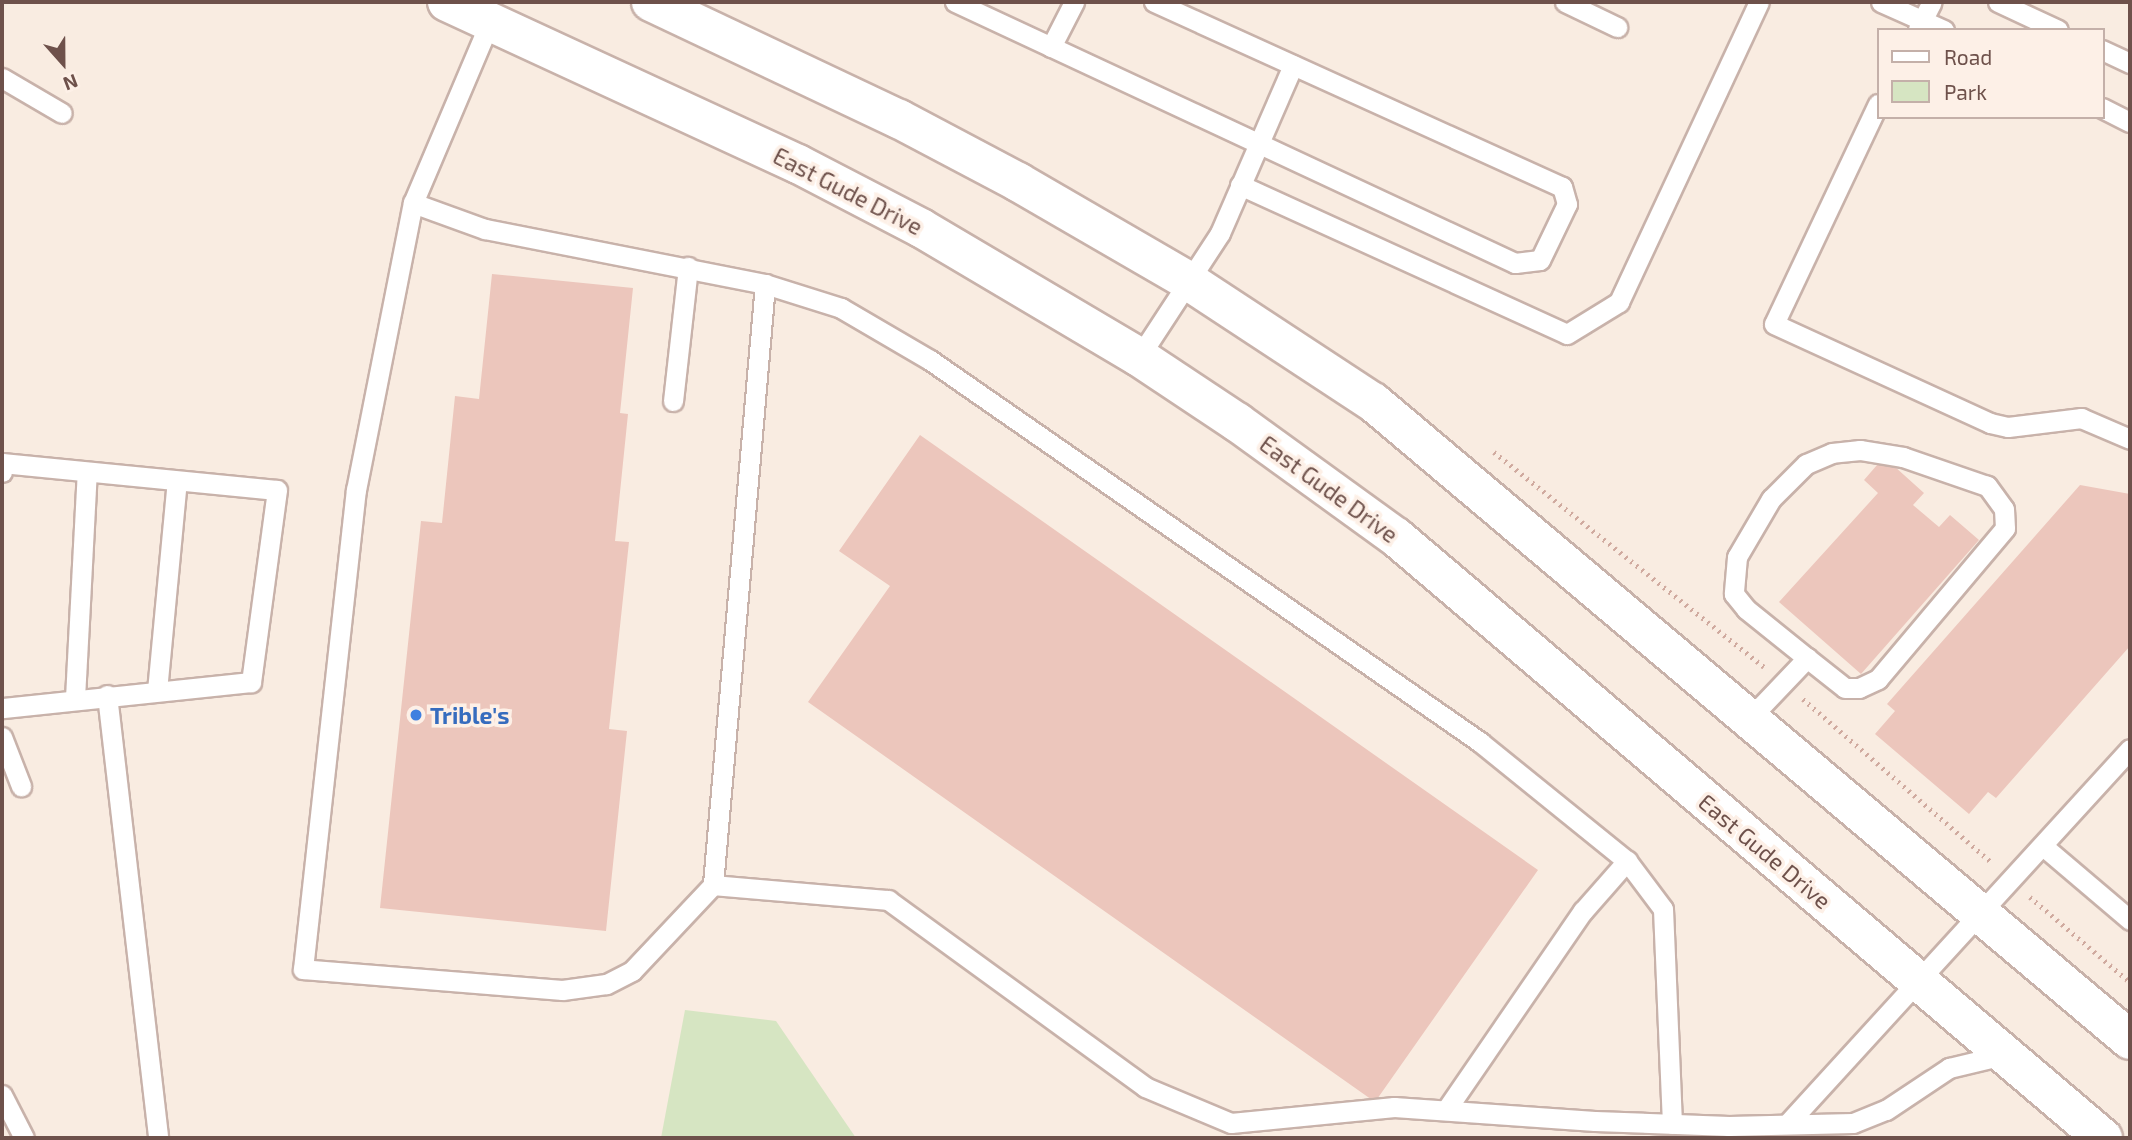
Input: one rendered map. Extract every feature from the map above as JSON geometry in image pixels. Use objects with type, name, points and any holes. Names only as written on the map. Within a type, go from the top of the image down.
[{"type":"main road","name":"East Gude Drive","points":[[447,2],[491,19],[920,228],[1139,357],[1395,537],[2103,1138]]},
{"type":"main road","points":[[651,2],[899,119],[1187,280],[1373,402],[2130,1040]]},
{"type":"lane","points":[[955,2],[1515,263],[1540,260],[1567,204],[1562,187],[1154,2]]},
{"type":"lane","points":[[1051,47],[1073,2]]},
{"type":"lane","points":[[1565,2],[1617,27]]},
{"type":"lane","points":[[1241,185],[1567,334],[1619,302],[1759,2]]},
{"type":"lane","points":[[1881,2],[1920,25],[1932,2]]},
{"type":"lane","points":[[1998,2],[2054,28]]},
{"type":"lane","points":[[491,19],[413,203],[356,490],[303,969],[562,990],[606,984],[632,971],[713,885],[765,284]]},
{"type":"lane","points":[[2104,51],[2130,63]]},
{"type":"lane","points":[[1139,357],[1220,233],[1293,65]]},
{"type":"lane","points":[[2,78],[62,113]]},
{"type":"lane","points":[[1876,108],[1774,324],[1990,423],[2008,427],[2081,418],[2130,439]]},
{"type":"lane","points":[[2104,109],[2130,122]]},
{"type":"lane","points":[[413,203],[485,229],[765,284],[841,308],[930,360],[1480,742],[1627,861],[1663,909],[1672,1124]]},
{"type":"lane","points":[[673,401],[688,267]]},
{"type":"lane","points":[[1860,450],[1903,457],[1987,486],[2004,509],[2005,528],[1878,679],[1859,688],[1845,688],[1807,658],[1746,609],[1734,594],[1737,557],[1771,499],[1806,464],[1832,453],[1860,450]]},
{"type":"lane","points":[[2,472],[2,463],[277,490],[251,682],[75,698],[2,708]]},
{"type":"lane","points":[[75,698],[87,472]]},
{"type":"lane","points":[[157,691],[177,481]]},
{"type":"lane","points":[[1748,720],[1807,658]]},
{"type":"lane","points":[[107,695],[158,1138]]},
{"type":"lane","points":[[2,737],[21,786]]},
{"type":"lane","points":[[1789,1122],[2044,847],[2130,749]]},
{"type":"lane","points":[[2044,847],[2130,920]]},
{"type":"lane","points":[[1446,1110],[1583,911],[1627,861]]},
{"type":"lane","points":[[713,885],[888,900],[1145,1087],[1231,1124],[1394,1107],[1672,1124],[1853,1123],[1886,1110],[1949,1068],[2005,1055]]},
{"type":"lane","points":[[2,1095],[24,1138]]},
{"type":"green space","points":[[685,1010],[776,1021],[856,1138],[661,1138]]},
{"type":"building","points":[[492,274],[633,288],[620,413],[628,414],[615,541],[629,542],[609,729],[627,731],[606,931],[380,908],[421,521],[442,523],[455,396],[479,399]]},
{"type":"building","points":[[920,435],[1538,870],[1375,1102],[808,702],[890,586],[839,551]]},
{"type":"building","points":[[1884,457],[1924,493],[1913,505],[1939,527],[1950,515],[1979,540],[1861,674],[1779,602],[1878,493],[1864,480]]},
{"type":"building","points":[[2080,485],[2130,494],[2130,646],[1996,798],[1988,792],[1969,814],[1875,734],[1895,711],[1887,704]]},
{"type":"place","name":"Trible's","points":[[416,715]]}]
